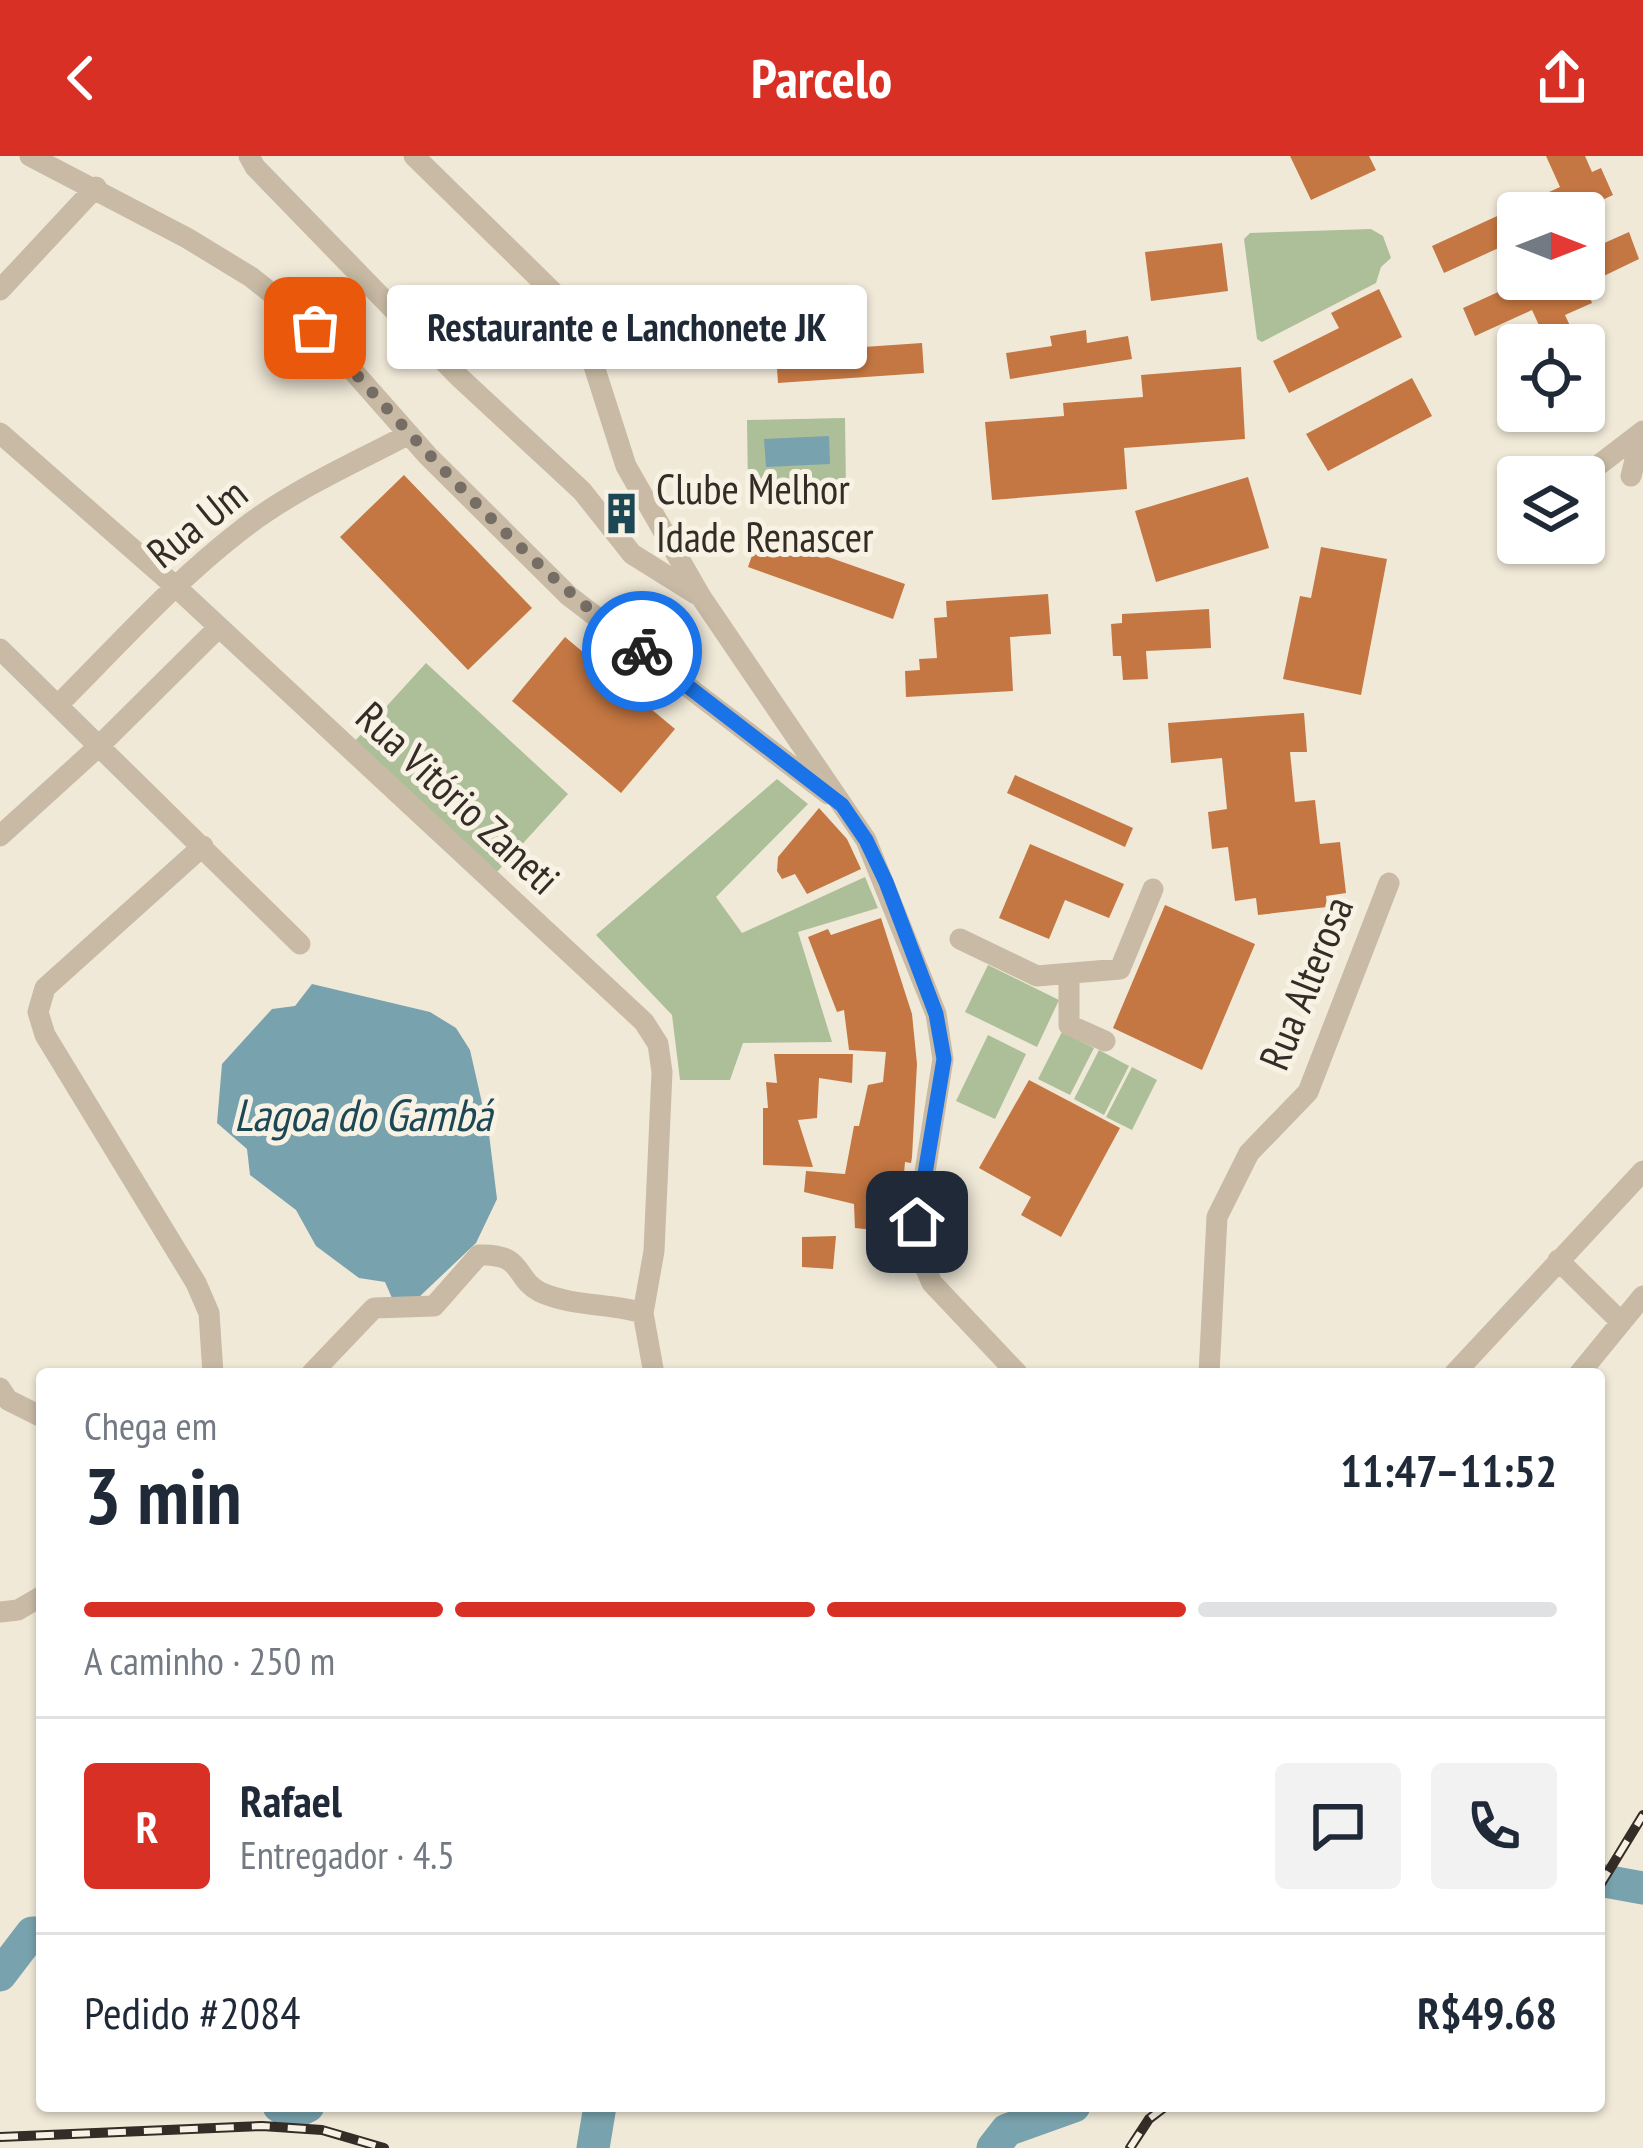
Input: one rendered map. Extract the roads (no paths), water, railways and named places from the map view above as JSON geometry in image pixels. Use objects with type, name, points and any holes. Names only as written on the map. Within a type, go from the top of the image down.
[{"type":"street","points":[[30,156],[96,187],[251,277],[315,328],[409,434],[569,596],[842,805]]},
{"type":"street","points":[[249,156],[457,374],[582,491],[632,554],[701,597]]},
{"type":"street","points":[[414,156],[553,292],[593,363],[626,466],[701,597],[866,840],[936,1014],[944,1059],[917,1222],[919,1253],[932,1283],[1012,1368]]},
{"type":"street","points":[[0,290],[96,187]]},
{"type":"street","points":[[1631,476],[1643,431]]},
{"type":"street","points":[[1605,460],[1643,431]]},
{"type":"street","name":"Rua Vitório Zaneti","points":[[0,433],[176,587],[644,1022],[658,1044],[662,1072],[654,1251],[643,1313]]},
{"type":"street","name":"Rua Um","points":[[58,705],[176,587],[241,530],[409,434]]},
{"type":"street","points":[[0,836],[218,628]]},
{"type":"street","points":[[0,649],[300,944]]},
{"type":"street","points":[[203,846],[45,988],[38,1012],[44,1036],[196,1282],[209,1313],[213,1368]]},
{"type":"street","name":"Rua Alterosa","points":[[1209,1368],[1217,1217],[1249,1153],[1308,1092],[1389,883]]},
{"type":"street","points":[[960,939],[1037,976],[1120,969],[1153,889]]},
{"type":"street","points":[[1069,974],[1069,1025],[1105,1042]]},
{"type":"street","points":[[1459,1368],[1643,1171]]},
{"type":"street","points":[[317,1368],[374,1308],[434,1306],[479,1255],[495,1254],[515,1263],[536,1290],[577,1303],[643,1313],[653,1368]]},
{"type":"street","points":[[1558,1260],[1622,1322]]},
{"type":"street","points":[[1584,1368],[1643,1297]]},
{"type":"street","points":[[0,1388],[8,1400],[36,1414]]},
{"type":"street","points":[[0,1612],[18,1610],[36,1600]]},
{"type":"water","points":[[829,436],[830,464],[766,467],[764,439]]},
{"type":"water","name":"Lagoa do Gambá","points":[[312,984],[430,1012],[456,1028],[470,1050],[489,1134],[497,1199],[476,1243],[418,1298],[392,1298],[385,1282],[359,1278],[316,1246],[296,1210],[250,1175],[247,1149],[217,1123],[222,1064],[272,1009],[295,1006]]},
{"type":"waterway","points":[[1605,1881],[1643,1888]]},
{"type":"waterway","points":[[0,1975],[36,1933]]},
{"type":"waterway","points":[[289,2112],[296,2112]]},
{"type":"waterway","points":[[593,2148],[599,2112]]},
{"type":"waterway","points":[[993,2148],[1007,2130],[1057,2112]]},
{"type":"railway","points":[[1605,1877],[1643,1815]]},
{"type":"railway","points":[[1130,2148],[1158,2112]]},
{"type":"railway","points":[[0,2137],[262,2126],[322,2130],[384,2148]]},
{"type":"place","name":"Restaurante e Lanchonete JK","points":[[315,328]]},
{"type":"place","name":"Clube Melhor Idade Renascer","points":[[622,513]]}]
